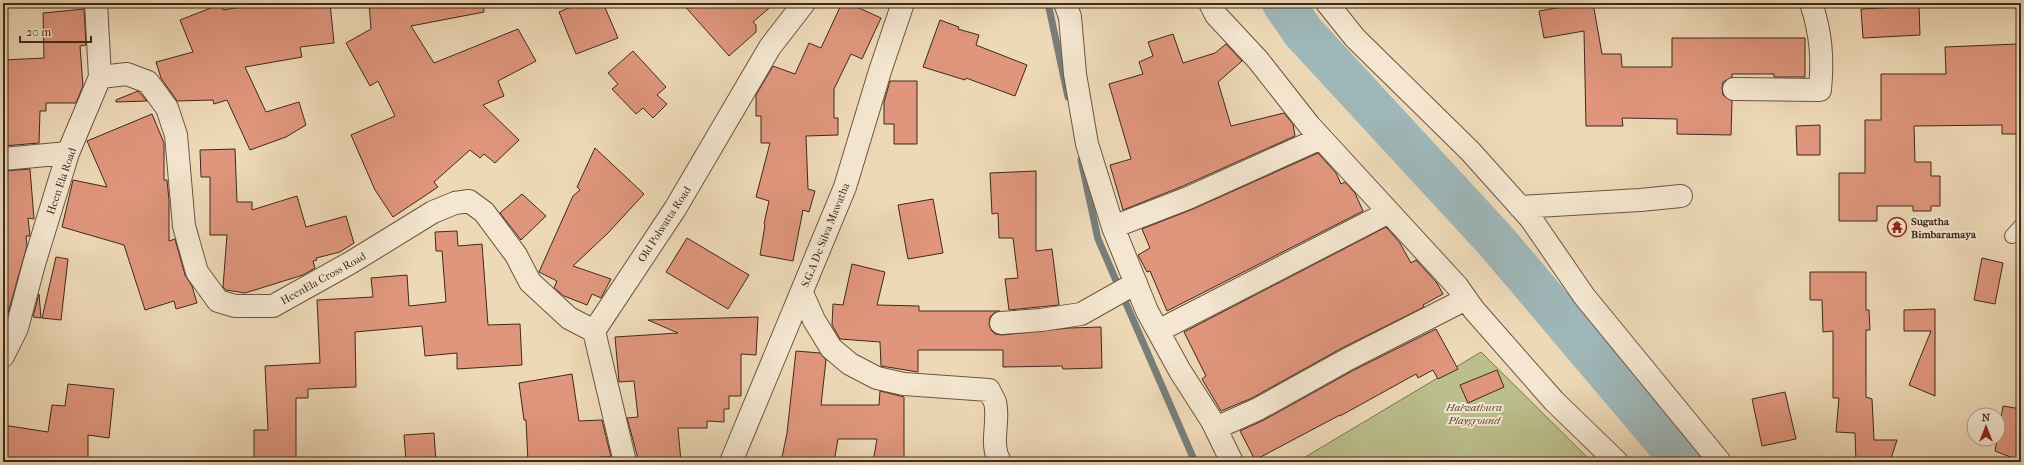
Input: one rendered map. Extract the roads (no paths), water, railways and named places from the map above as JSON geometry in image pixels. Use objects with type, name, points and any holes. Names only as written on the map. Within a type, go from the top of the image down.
[{"type":"street","name":"Heen Ela Road","points":[[3,356],[17,328],[34,264],[68,153],[100,77],[96,3]]},
{"type":"street","name":"Old Polwatta Road","points":[[594,331],[675,209],[770,47],[804,3]]},
{"type":"street","name":"S.G.A De Silva Mawatha","points":[[732,462],[845,187],[880,71],[903,3]]},
{"type":"street","points":[[1065,3],[1070,17],[1075,74],[1087,144],[1113,227],[1158,331],[1180,371],[1216,428],[1232,462]]},
{"type":"street","points":[[1210,3],[1216,15],[1258,60],[1280,90],[1321,138],[1457,286],[1466,299],[1554,401],[1617,462]]},
{"type":"street","points":[[1327,3],[1354,38],[1470,151],[1531,219],[1584,296],[1720,462]]},
{"type":"street","points":[[1734,89],[1820,90],[1823,65],[1818,23],[1811,3]]},
{"type":"street","name":"HeenEla Cross Road","points":[[100,77],[127,74],[148,82],[167,108],[176,135],[184,226],[197,272],[218,301],[235,306],[274,306],[356,260],[433,212],[455,203],[469,201],[484,212],[516,256],[530,282],[569,318],[594,331]]},
{"type":"street","points":[[1113,227],[1188,198],[1321,138]]},
{"type":"street","points":[[3,159],[68,153]]},
{"type":"street","points":[[1520,207],[1681,196]]},
{"type":"street","points":[[1158,331],[1389,212]]},
{"type":"street","points":[[1001,323],[1041,320],[1081,314],[1136,283]]},
{"type":"street","points":[[802,293],[814,320],[831,348],[850,364],[877,378],[904,384],[989,390],[995,403],[995,446],[1000,462]]},
{"type":"street","points":[[1216,428],[1258,409],[1348,359],[1466,299]]},
{"type":"street","points":[[594,331],[625,462]]},
{"type":"waterway","points":[[1048,3],[1068,97]]},
{"type":"waterway","points":[[1283,3],[1303,32],[1495,240],[1683,462]]},
{"type":"waterway","points":[[1081,160],[1098,239],[1195,462]]},
{"type":"place","name":"Sugatha Bimbaramaya","points":[[1897,227]]},
{"type":"park label","name":"Halwathura Playground","points":[[1474,413]]}]
